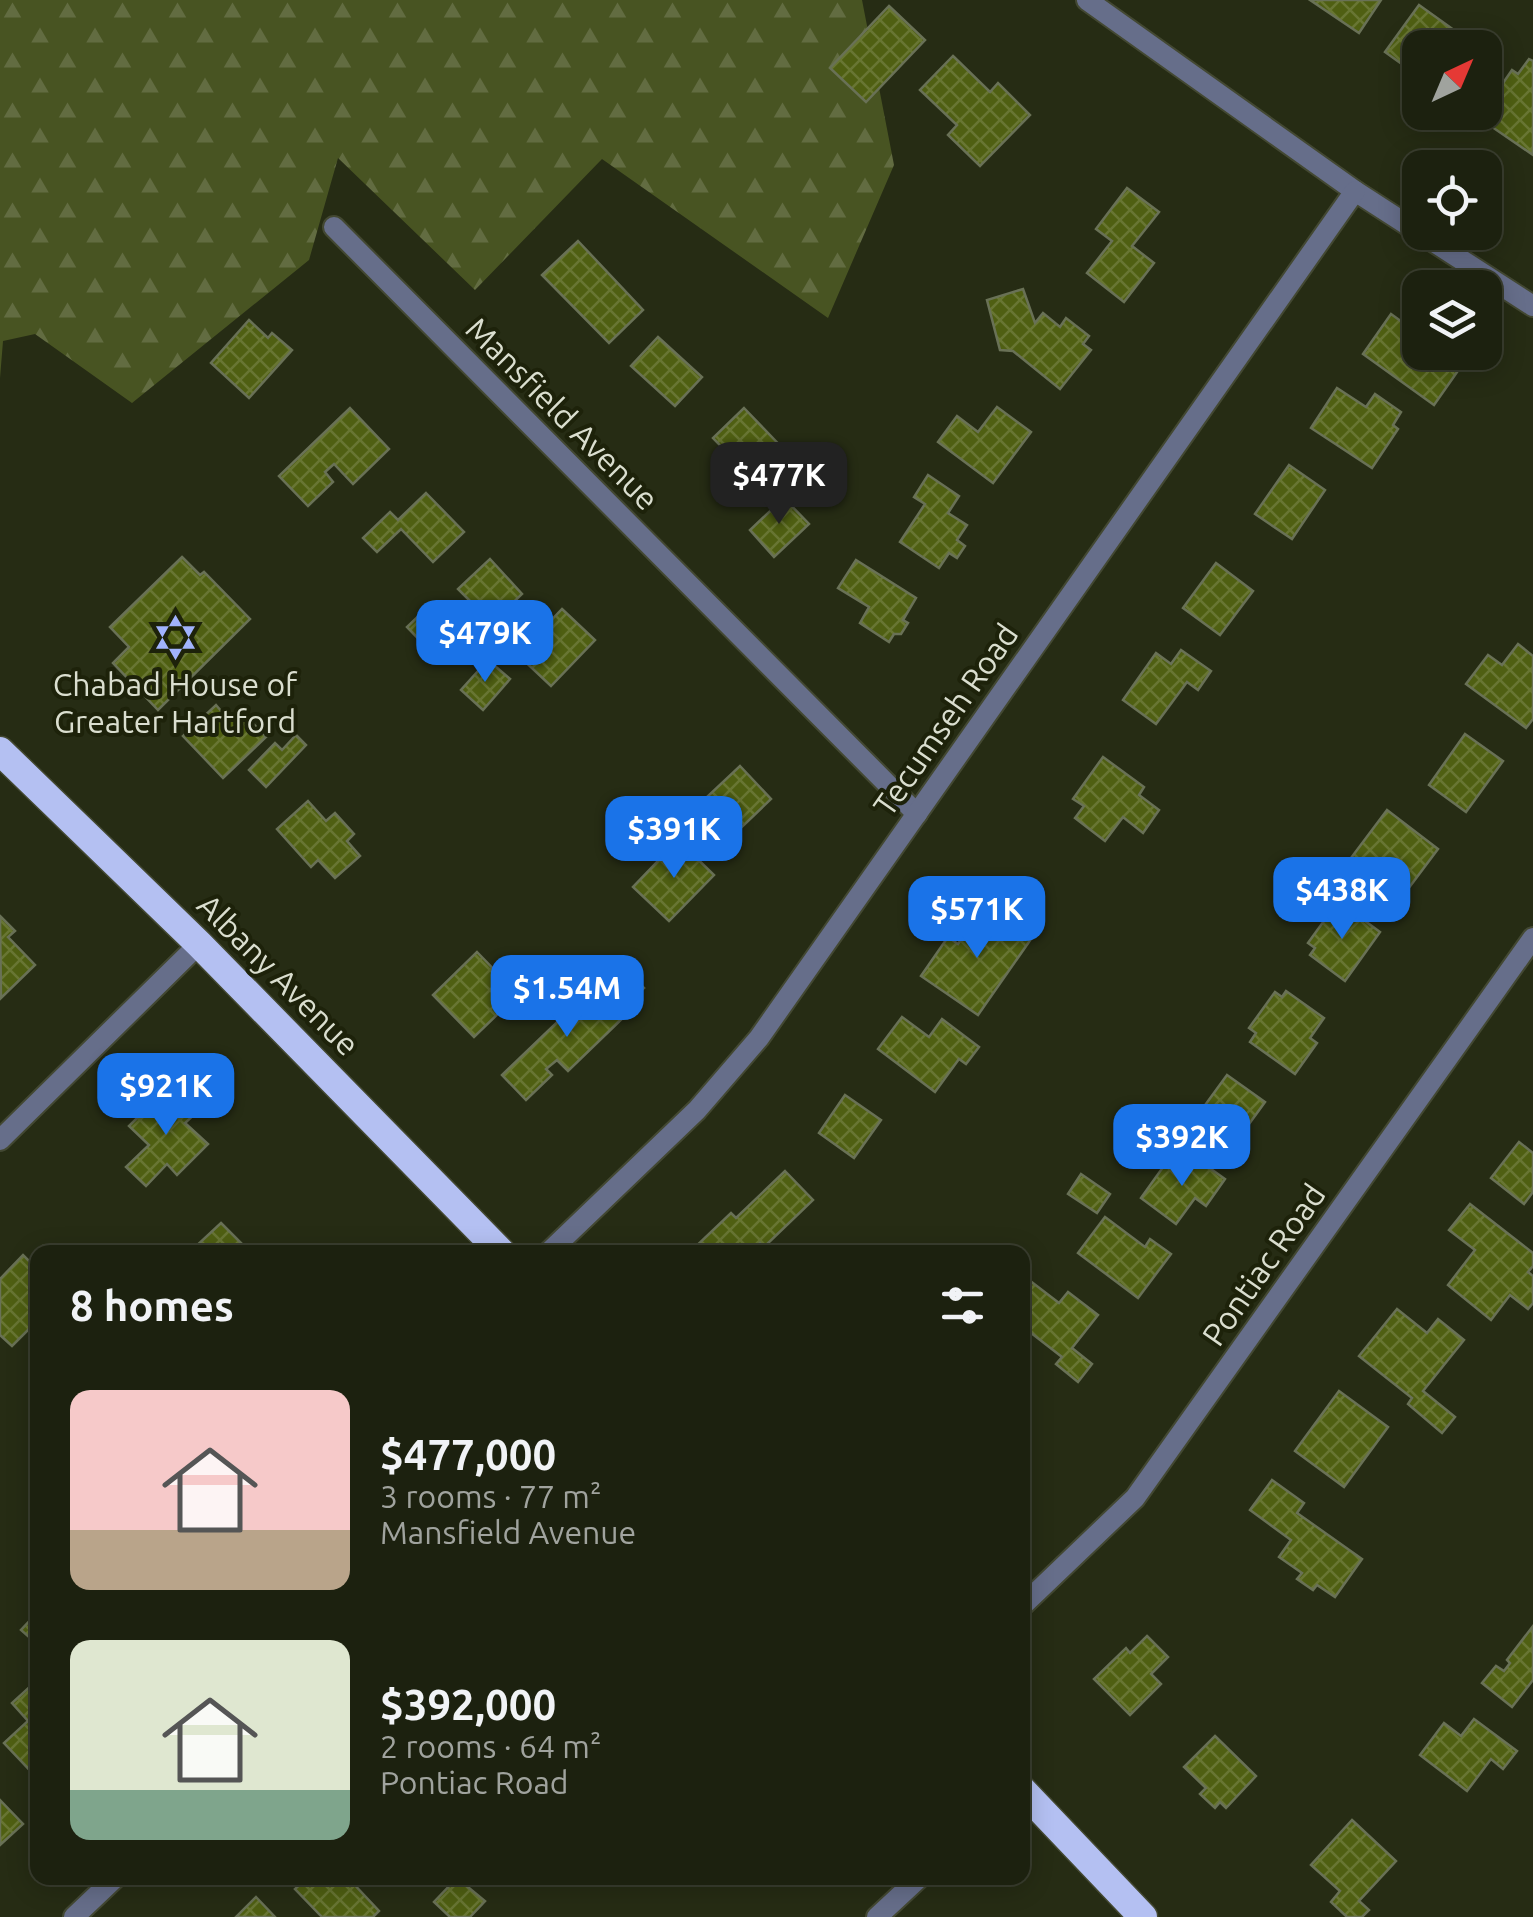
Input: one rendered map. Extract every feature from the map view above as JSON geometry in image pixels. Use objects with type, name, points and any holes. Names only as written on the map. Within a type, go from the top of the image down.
[{"type":"highway","name":"Albany Avenue","points":[[0,751],[200,944],[494,1245]]},
{"type":"highway","points":[[1030,1798],[1143,1917]]},
{"type":"street","points":[[1087,0],[1355,191],[1533,306]]},
{"type":"street","name":"Tecumseh Road","points":[[556,1245],[697,1110],[758,1038],[1355,191]]},
{"type":"street","name":"Mansfield Avenue","points":[[334,227],[917,814]]},
{"type":"street","name":"Pontiac Road","points":[[1030,1598],[1136,1498],[1533,938]]},
{"type":"street","points":[[0,1140],[200,944]]},
{"type":"street","points":[[74,1917],[108,1885]]},
{"type":"street","points":[[877,1917],[911,1885]]},
{"type":"green space","points":[[0,0],[862,0],[894,165],[828,318],[602,159],[475,290],[338,158],[309,260],[132,403],[35,334],[3,341],[0,378]]},
{"type":"building","points":[[1310,0],[1381,0],[1359,33]]},
{"type":"building","points":[[1419,5],[1454,30],[1402,30],[1402,64],[1385,52]]},
{"type":"building","points":[[889,6],[925,40],[866,102],[830,68]]},
{"type":"building","points":[[953,56],[990,92],[998,83],[1030,115],[980,166],[948,135],[957,125],[920,90]]},
{"type":"building","points":[[1529,59],[1533,61],[1533,155],[1497,130],[1502,130],[1502,85],[1512,70],[1518,74]]},
{"type":"building","points":[[1127,188],[1159,212],[1132,246],[1154,263],[1124,302],[1087,273],[1112,241],[1096,229]]},
{"type":"building","points":[[578,241],[643,310],[609,343],[542,275]]},
{"type":"building","points":[[1023,289],[1035,323],[1043,313],[1060,327],[1066,318],[1089,336],[1083,344],[1091,350],[1060,389],[1013,351],[1000,350],[987,300]]},
{"type":"building","points":[[1391,314],[1402,322],[1402,370],[1458,370],[1434,405],[1363,354]]},
{"type":"building","points":[[249,320],[268,338],[272,333],[292,350],[249,398],[211,363]]},
{"type":"building","points":[[658,337],[702,377],[675,406],[631,366]]},
{"type":"building","points":[[1337,388],[1366,407],[1375,394],[1401,412],[1393,425],[1398,429],[1372,468],[1311,428]]},
{"type":"building","points":[[997,407],[1031,432],[993,483],[938,442],[957,416],[978,432]]},
{"type":"building","points":[[350,408],[389,449],[353,484],[334,464],[325,472],[333,482],[308,506],[279,476]]},
{"type":"building","points":[[744,408],[791,457],[749,497],[728,475],[739,465],[713,438]]},
{"type":"building","points":[[1289,465],[1325,490],[1292,539],[1255,514]]},
{"type":"building","points":[[928,475],[959,496],[948,513],[967,525],[957,540],[965,546],[957,558],[949,553],[939,568],[900,542],[925,504],[914,497]]},
{"type":"building","points":[[426,493],[464,532],[433,562],[401,529],[377,552],[363,538],[390,512],[398,520]]},
{"type":"building","points":[[784,498],[809,524],[774,557],[750,530]]},
{"type":"building","name":"Chabad House of Greater Hartford","points":[[182,557],[200,575],[204,572],[250,619],[158,710],[113,663],[129,647],[110,627]]},
{"type":"building","points":[[490,559],[522,594],[492,623],[458,589]]},
{"type":"building","points":[[856,560],[916,598],[903,620],[908,623],[889,642],[860,623],[869,607],[838,588]]},
{"type":"building","points":[[1216,563],[1253,591],[1220,635],[1183,608]]},
{"type":"building","points":[[432,603],[457,629],[432,653],[407,627]]},
{"type":"building","points":[[562,609],[595,640],[551,686],[518,655]]},
{"type":"building","points":[[1518,644],[1533,656],[1533,719],[1526,728],[1466,684],[1488,655],[1502,665]]},
{"type":"building","points":[[1181,650],[1211,671],[1198,690],[1187,682],[1156,724],[1123,700],[1156,653],[1171,664]]},
{"type":"building","points":[[488,660],[510,679],[483,710],[461,690]]},
{"type":"building","points":[[216,705],[228,719],[239,709],[266,737],[223,778],[183,736]]},
{"type":"building","points":[[1465,734],[1503,761],[1466,812],[1429,785]]},
{"type":"building","points":[[296,735],[306,745],[266,787],[249,770],[275,743],[282,750]]},
{"type":"building","points":[[1103,757],[1144,787],[1139,795],[1159,810],[1143,833],[1123,817],[1105,841],[1075,818],[1084,806],[1073,799]]},
{"type":"building","points":[[740,766],[771,799],[723,845],[691,812]]},
{"type":"building","points":[[308,801],[326,821],[335,813],[354,834],[347,841],[360,856],[335,878],[318,860],[311,867],[277,829]]},
{"type":"building","points":[[1387,810],[1438,849],[1402,897],[1351,858]]},
{"type":"building","points":[[678,840],[714,875],[669,921],[633,887]]},
{"type":"building","points":[[984,906],[1031,939],[978,1015],[921,976],[948,937],[958,944]]},
{"type":"building","points":[[1345,906],[1380,932],[1345,981],[1310,955],[1315,948],[1308,943],[1334,907],[1340,912]]},
{"type":"building","points":[[0,916],[15,931],[8,937],[35,965],[1,998]]},
{"type":"building","points":[[477,952],[510,986],[496,999],[504,1008],[474,1037],[433,995]]},
{"type":"building","points":[[622,966],[644,988],[628,1003],[607,981]]},
{"type":"building","points":[[599,982],[628,1013],[568,1071],[557,1060],[546,1069],[552,1075],[526,1100],[502,1075]]},
{"type":"building","points":[[1286,991],[1324,1018],[1310,1038],[1317,1043],[1295,1074],[1250,1042],[1256,1033],[1249,1028],[1275,992],[1282,997]]},
{"type":"building","points":[[902,1017],[929,1037],[942,1019],[979,1047],[966,1064],[959,1059],[935,1092],[878,1049]]},
{"type":"building","points":[[1227,1075],[1265,1102],[1233,1146],[1195,1119]]},
{"type":"building","points":[[173,1088],[197,1112],[185,1123],[208,1144],[177,1175],[167,1164],[146,1186],[126,1167],[149,1145],[129,1126]]},
{"type":"building","points":[[845,1095],[881,1120],[854,1158],[819,1133]]},
{"type":"building","points":[[1519,1142],[1533,1153],[1533,1192],[1524,1204],[1491,1178]]},
{"type":"building","points":[[1193,1156],[1225,1179],[1206,1206],[1195,1198],[1176,1224],[1141,1198],[1166,1163],[1180,1173]]},
{"type":"building","points":[[785,1171],[813,1200],[766,1245],[697,1245],[731,1213],[736,1218]]},
{"type":"building","points":[[1081,1174],[1110,1194],[1097,1213],[1068,1194]]},
{"type":"building","points":[[1470,1204],[1533,1253],[1533,1266],[1528,1272],[1533,1276],[1533,1303],[1528,1309],[1510,1295],[1491,1320],[1448,1285],[1475,1250],[1449,1230]]},
{"type":"building","points":[[1105,1217],[1145,1247],[1150,1239],[1171,1254],[1138,1298],[1078,1253]]},
{"type":"building","points":[[221,1223],[243,1245],[197,1245]]},
{"type":"building","points":[[23,1255],[29,1261],[30,1328],[12,1346],[0,1335],[0,1279]]},
{"type":"building","points":[[1030,1281],[1059,1303],[1068,1292],[1098,1315],[1072,1348],[1092,1364],[1078,1382],[1056,1364],[1062,1357],[1030,1332]]},
{"type":"building","points":[[1397,1309],[1427,1333],[1438,1319],[1464,1340],[1423,1391],[1455,1417],[1442,1433],[1408,1404],[1412,1398],[1359,1356]]},
{"type":"building","points":[[1339,1391],[1388,1427],[1344,1487],[1295,1451]]},
{"type":"building","points":[[1272,1480],[1304,1503],[1297,1513],[1362,1559],[1335,1597],[1317,1585],[1313,1590],[1297,1579],[1302,1573],[1279,1557],[1291,1540],[1250,1510]]},
{"type":"building","points":[[30,1620],[30,1638],[21,1630]]},
{"type":"building","points":[[1533,1626],[1533,1680],[1512,1707],[1482,1683],[1496,1666],[1504,1671],[1510,1663],[1507,1660]]},
{"type":"building","points":[[1147,1636],[1168,1657],[1151,1674],[1161,1684],[1130,1715],[1094,1679],[1126,1648],[1130,1653]]},
{"type":"building","points":[[30,1687],[30,1771],[4,1743],[28,1721],[12,1703]]},
{"type":"building","points":[[1474,1719],[1517,1751],[1503,1769],[1491,1759],[1467,1791],[1420,1755],[1444,1723],[1461,1736]]},
{"type":"building","points":[[1215,1736],[1256,1776],[1226,1808],[1220,1802],[1215,1808],[1200,1794],[1206,1788],[1184,1767]]},
{"type":"building","points":[[0,1800],[23,1824],[0,1845]]},
{"type":"building","points":[[1352,1820],[1396,1861],[1359,1901],[1369,1910],[1362,1917],[1347,1917],[1331,1902],[1340,1891],[1311,1865]]},
{"type":"building","points":[[299,1885],[355,1885],[379,1911],[373,1917],[322,1917],[295,1889]]},
{"type":"building","points":[[450,1885],[466,1885],[485,1901],[470,1917],[450,1917],[434,1902]]},
{"type":"building","points":[[256,1897],[275,1917],[236,1917]]},
{"type":"place","name":"Chabad House of Greater Hartford","points":[[175,637]]}]
